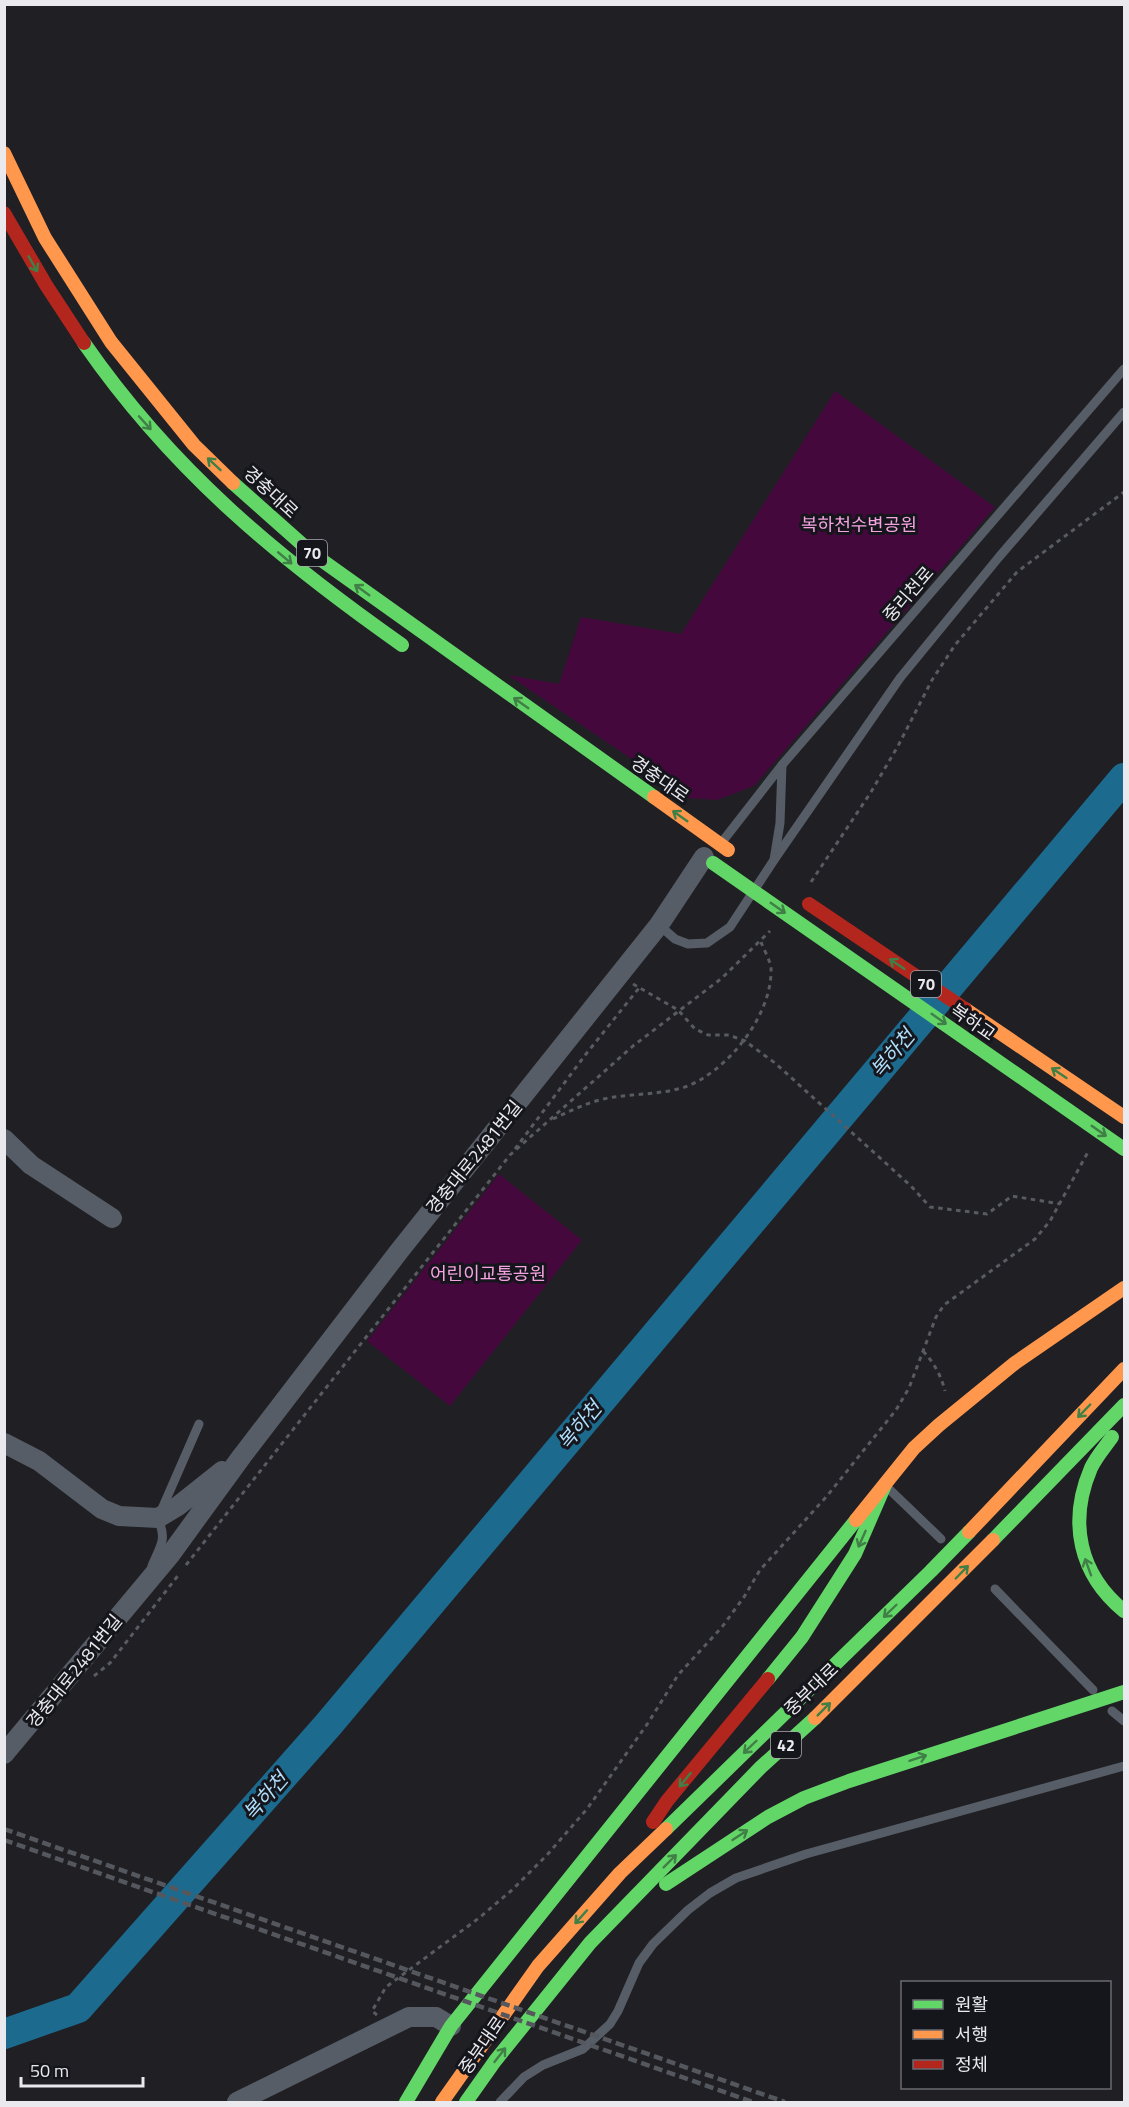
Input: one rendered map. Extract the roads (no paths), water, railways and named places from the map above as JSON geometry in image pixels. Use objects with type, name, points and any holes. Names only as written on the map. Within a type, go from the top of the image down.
[{"type":"main road","name":"경충대로","points":[[4,153],[45,238],[80,295],[111,342],[194,445],[312,554],[729,850]]},
{"type":"main road","name":"70","points":[[4,213],[54,302],[105,373],[130,405],[199,481],[290,562],[412,652]]},
{"type":"main road","name":"복하교","points":[[704,857],[1125,1149]]},
{"type":"main road","points":[[758,870],[778,883]]},
{"type":"main road","name":"복하교","points":[[802,892],[1125,1117]]},
{"type":"main road","points":[[406,2103],[451,2026],[914,1448],[951,1413],[1121,1282]]},
{"type":"main road","name":"중부대로","points":[[442,2103],[538,1966],[620,1873],[931,1571],[1125,1369]]},
{"type":"main road","name":"중부대로","points":[[466,2103],[495,2061],[590,1943],[761,1767],[807,1725],[948,1586],[1125,1405]]},
{"type":"main road","points":[[1125,1420],[1092,1465],[1080,1503],[1080,1528],[1089,1573],[1100,1590],[1125,1611]]},
{"type":"main road","points":[[620,1873],[668,1801],[801,1637],[855,1554],[885,1485]]},
{"type":"main road","points":[[590,1943],[674,1878],[768,1817],[804,1798],[860,1777],[1125,1692]]},
{"type":"street","name":"경충대로2481번길","points":[[4,1754],[170,1554],[400,1250],[659,925],[704,857]]},
{"type":"street","points":[[4,1139],[31,1165],[111,1218]]},
{"type":"street","points":[[4,1443],[39,1461],[102,1509],[119,1516],[158,1518]]},
{"type":"street","name":"경충대로2481번길","points":[[158,1518],[178,1506],[242,1456]]},
{"type":"street","name":"중부대로","points":[[237,2103],[409,2017],[436,2017],[451,2026]]},
{"type":"lane","name":"중리천로","points":[[729,850],[782,765],[1125,369]]},
{"type":"lane","points":[[659,925],[681,943],[707,943],[730,927],[900,678],[999,557],[1125,412]]},
{"type":"lane","points":[[774,861],[780,823],[782,765]]},
{"type":"lane","name":"경충대로2481번길","points":[[143,1587],[163,1540],[164,1532],[158,1518],[199,1424]]},
{"type":"lane","points":[[885,1485],[941,1539]]},
{"type":"lane","points":[[994,1589],[1094,1690]]},
{"type":"lane","points":[[1112,1711],[1125,1721]]},
{"type":"lane","points":[[500,2103],[524,2077],[543,2065],[583,2049],[610,2024],[639,1963],[653,1944],[688,1910],[710,1893],[736,1878],[806,1854],[1125,1766]]},
{"type":"waterway","name":"복하천","points":[[4,2034],[78,2008],[328,1725],[1124,778]]},
{"type":"railway","points":[[4,1829],[785,2102]]},
{"type":"railway","points":[[4,1840],[753,2102]]},
{"type":"park label","name":"복하천수변공원","points":[[859,524]]},
{"type":"park label","name":"어린이교통공원","points":[[488,1273]]}]
